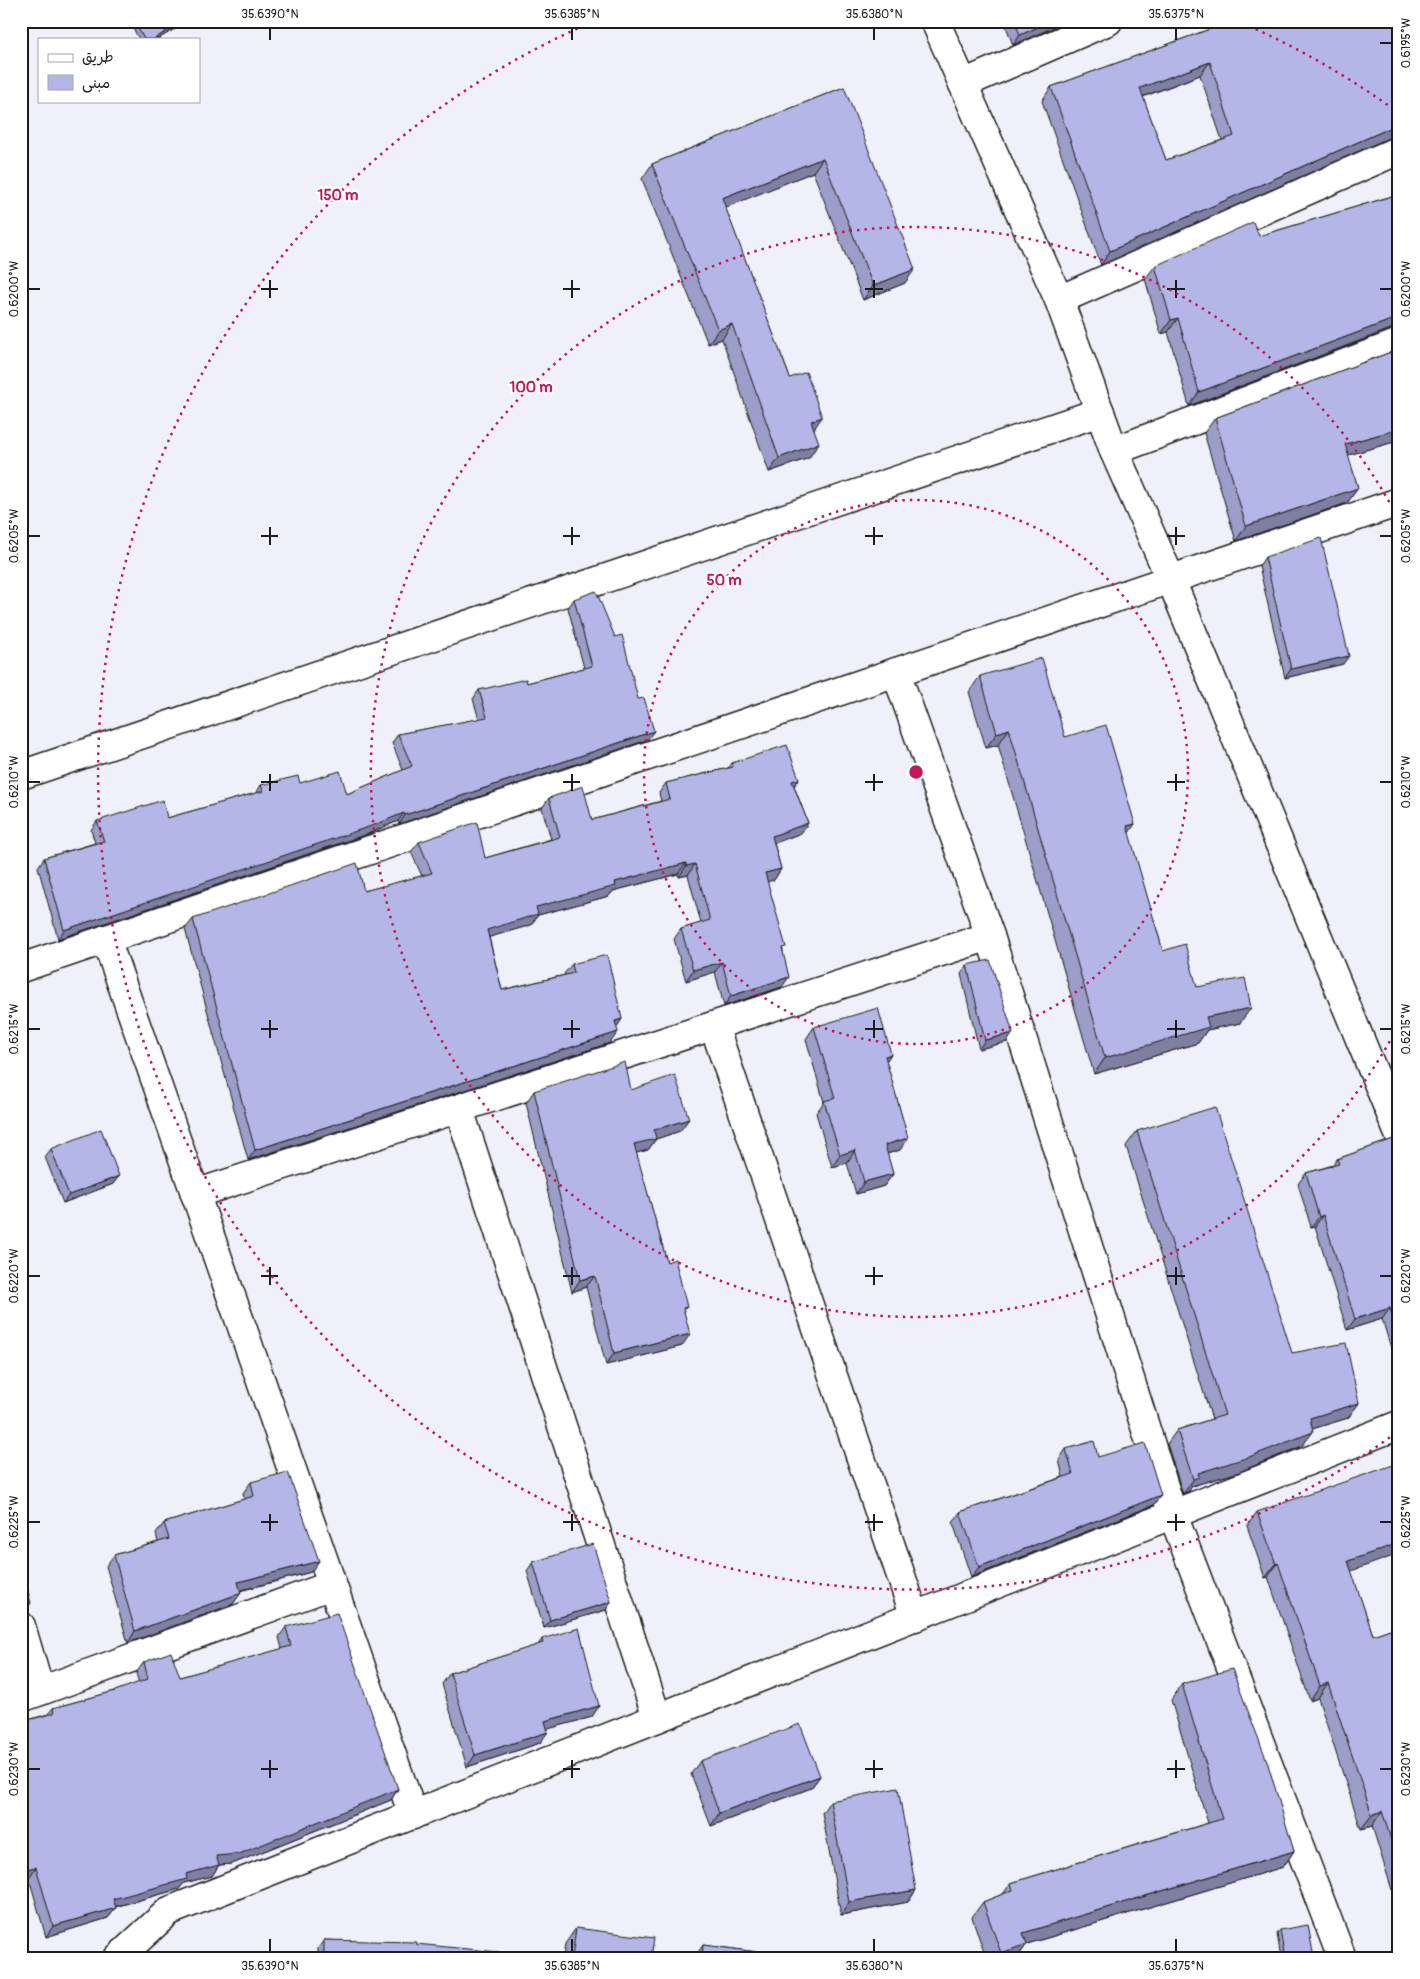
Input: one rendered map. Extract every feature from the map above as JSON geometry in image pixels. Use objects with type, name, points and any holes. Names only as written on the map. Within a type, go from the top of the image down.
[{"type":"street","points":[[935,21],[1059,300],[1114,451],[1171,580],[1399,1134]]},
{"type":"street","points":[[963,84],[1108,21]]},
{"type":"street","points":[[1059,300],[1399,150]]},
{"type":"street","points":[[1114,451],[1399,343]]},
{"type":"street","points":[[21,775],[1100,412]]},
{"type":"street","points":[[21,968],[1399,502]]},
{"type":"street","points":[[896,672],[990,936],[1173,1514],[1342,1958]]},
{"type":"street","points":[[195,1194],[990,936]]},
{"type":"street","points":[[106,939],[413,1815]]},
{"type":"street","points":[[714,1026],[915,1617]]},
{"type":"street","points":[[459,1108],[658,1718]]},
{"type":"street","points":[[118,1958],[169,1911],[1399,1425]]},
{"type":"street","points":[[21,1626],[31,1695],[332,1585]]},
{"type":"building","points":[[134,21],[181,21],[156,38],[143,38]]},
{"type":"building","points":[[1015,21],[1051,21],[1020,35]]},
{"type":"building","points":[[1232,21],[1399,21],[1399,124],[1110,251],[1051,87]],"holes":[[[1210,62],[1234,136],[1166,160],[1140,88]]]},
{"type":"building","points":[[844,87],[915,269],[873,286],[823,158],[722,198],[790,378],[806,372],[822,417],[811,421],[819,443],[779,458],[732,324],[718,330],[652,164]]},
{"type":"building","points":[[1399,194],[1399,317],[1199,392],[1178,318],[1171,320],[1155,266],[1253,222],[1259,236]]},
{"type":"building","points":[[1399,349],[1399,429],[1345,444],[1358,488],[1246,526],[1215,418]]},
{"type":"building","points":[[1321,538],[1349,656],[1291,669],[1265,557]]},
{"type":"building","points":[[596,591],[615,637],[622,635],[638,699],[644,698],[654,731],[405,815],[404,813],[377,824],[64,930],[44,858],[104,841],[97,821],[163,800],[167,818],[263,791],[261,785],[298,776],[300,783],[340,771],[347,794],[412,766],[398,734],[487,717],[479,690],[526,679],[527,683],[592,666],[574,599]]},
{"type":"building","points":[[1042,658],[1065,737],[1106,725],[1135,824],[1127,826],[1163,951],[1185,944],[1197,987],[1245,978],[1251,1008],[1206,1017],[1209,1027],[1105,1058],[1009,729],[997,733],[980,676]]},
{"type":"building","points":[[787,745],[799,779],[792,781],[808,823],[772,836],[781,869],[765,873],[786,947],[782,948],[789,977],[731,996],[722,962],[693,970],[681,929],[710,920],[695,864],[686,866],[686,863],[615,882],[616,886],[536,907],[538,914],[487,930],[502,990],[574,973],[572,964],[607,955],[622,1019],[615,1021],[618,1032],[255,1150],[193,919],[357,863],[364,891],[432,873],[419,842],[477,822],[485,858],[560,837],[549,798],[583,786],[592,820],[670,799],[666,783],[733,767],[732,763]]},
{"type":"building","points":[[990,960],[1013,1033],[985,1040],[967,965]]},
{"type":"building","points":[[878,1008],[891,1054],[885,1056],[908,1138],[885,1145],[893,1174],[864,1182],[855,1150],[840,1155],[824,1101],[835,1098],[814,1027]]},
{"type":"building","points":[[625,1062],[631,1090],[675,1075],[689,1119],[654,1130],[656,1139],[634,1144],[667,1262],[675,1259],[687,1307],[683,1308],[690,1334],[614,1353],[595,1276],[580,1280],[534,1091]]},
{"type":"building","points":[[1215,1107],[1292,1353],[1346,1343],[1359,1403],[1310,1418],[1313,1432],[1249,1457],[1198,1473],[1199,1477],[1193,1479],[1177,1430],[1225,1415],[1137,1131]]},
{"type":"building","points":[[101,1129],[119,1176],[69,1195],[51,1149]]},
{"type":"building","points":[[1399,1137],[1399,1338],[1390,1308],[1355,1319],[1323,1215],[1319,1217],[1306,1173],[1339,1164],[1337,1159]]},
{"type":"building","points":[[1094,1441],[1098,1457],[1145,1443],[1161,1495],[979,1567],[960,1512],[1073,1474],[1066,1449]]},
{"type":"building","points":[[1399,1463],[1399,1543],[1348,1561],[1373,1635],[1399,1626],[1399,1865],[1382,1811],[1372,1815],[1328,1683],[1320,1686],[1278,1563],[1276,1564],[1257,1512]]},
{"type":"building","points":[[288,1472],[319,1561],[238,1582],[241,1593],[135,1631],[114,1555],[169,1539],[164,1523],[254,1496],[251,1482]]},
{"type":"building","points":[[593,1544],[611,1602],[550,1620],[533,1562]]},
{"type":"building","points":[[28,1591],[31,1603],[21,1603],[21,1593]]},
{"type":"building","points":[[337,1613],[398,1789],[239,1854],[216,1856],[219,1865],[186,1874],[187,1879],[113,1899],[116,1908],[53,1926],[36,1867],[21,1870],[21,1722],[54,1713],[53,1708],[115,1691],[148,1679],[144,1662],[171,1652],[180,1677],[291,1646],[286,1627]]},
{"type":"building","points":[[579,1628],[599,1706],[545,1721],[548,1732],[475,1755],[450,1673],[543,1643],[542,1639]]},
{"type":"building","points":[[1232,1669],[1267,1761],[1294,1851],[1023,1933],[1027,1944],[1001,1953],[983,1902],[1013,1890],[1011,1883],[1222,1819],[1182,1684]]},
{"type":"building","points":[[800,1724],[820,1776],[719,1813],[700,1761]]},
{"type":"building","points":[[898,1788],[916,1890],[849,1902],[830,1801]]},
{"type":"building","points":[[1308,1925],[1314,1958],[1285,1958],[1280,1930]]},
{"type":"building","points":[[576,1928],[654,1938],[651,1958],[572,1958]]},
{"type":"building","points":[[324,1940],[416,1942],[416,1944],[499,1952],[498,1958],[324,1958]]},
{"type":"building","points":[[703,1945],[804,1958],[702,1958]]}]
